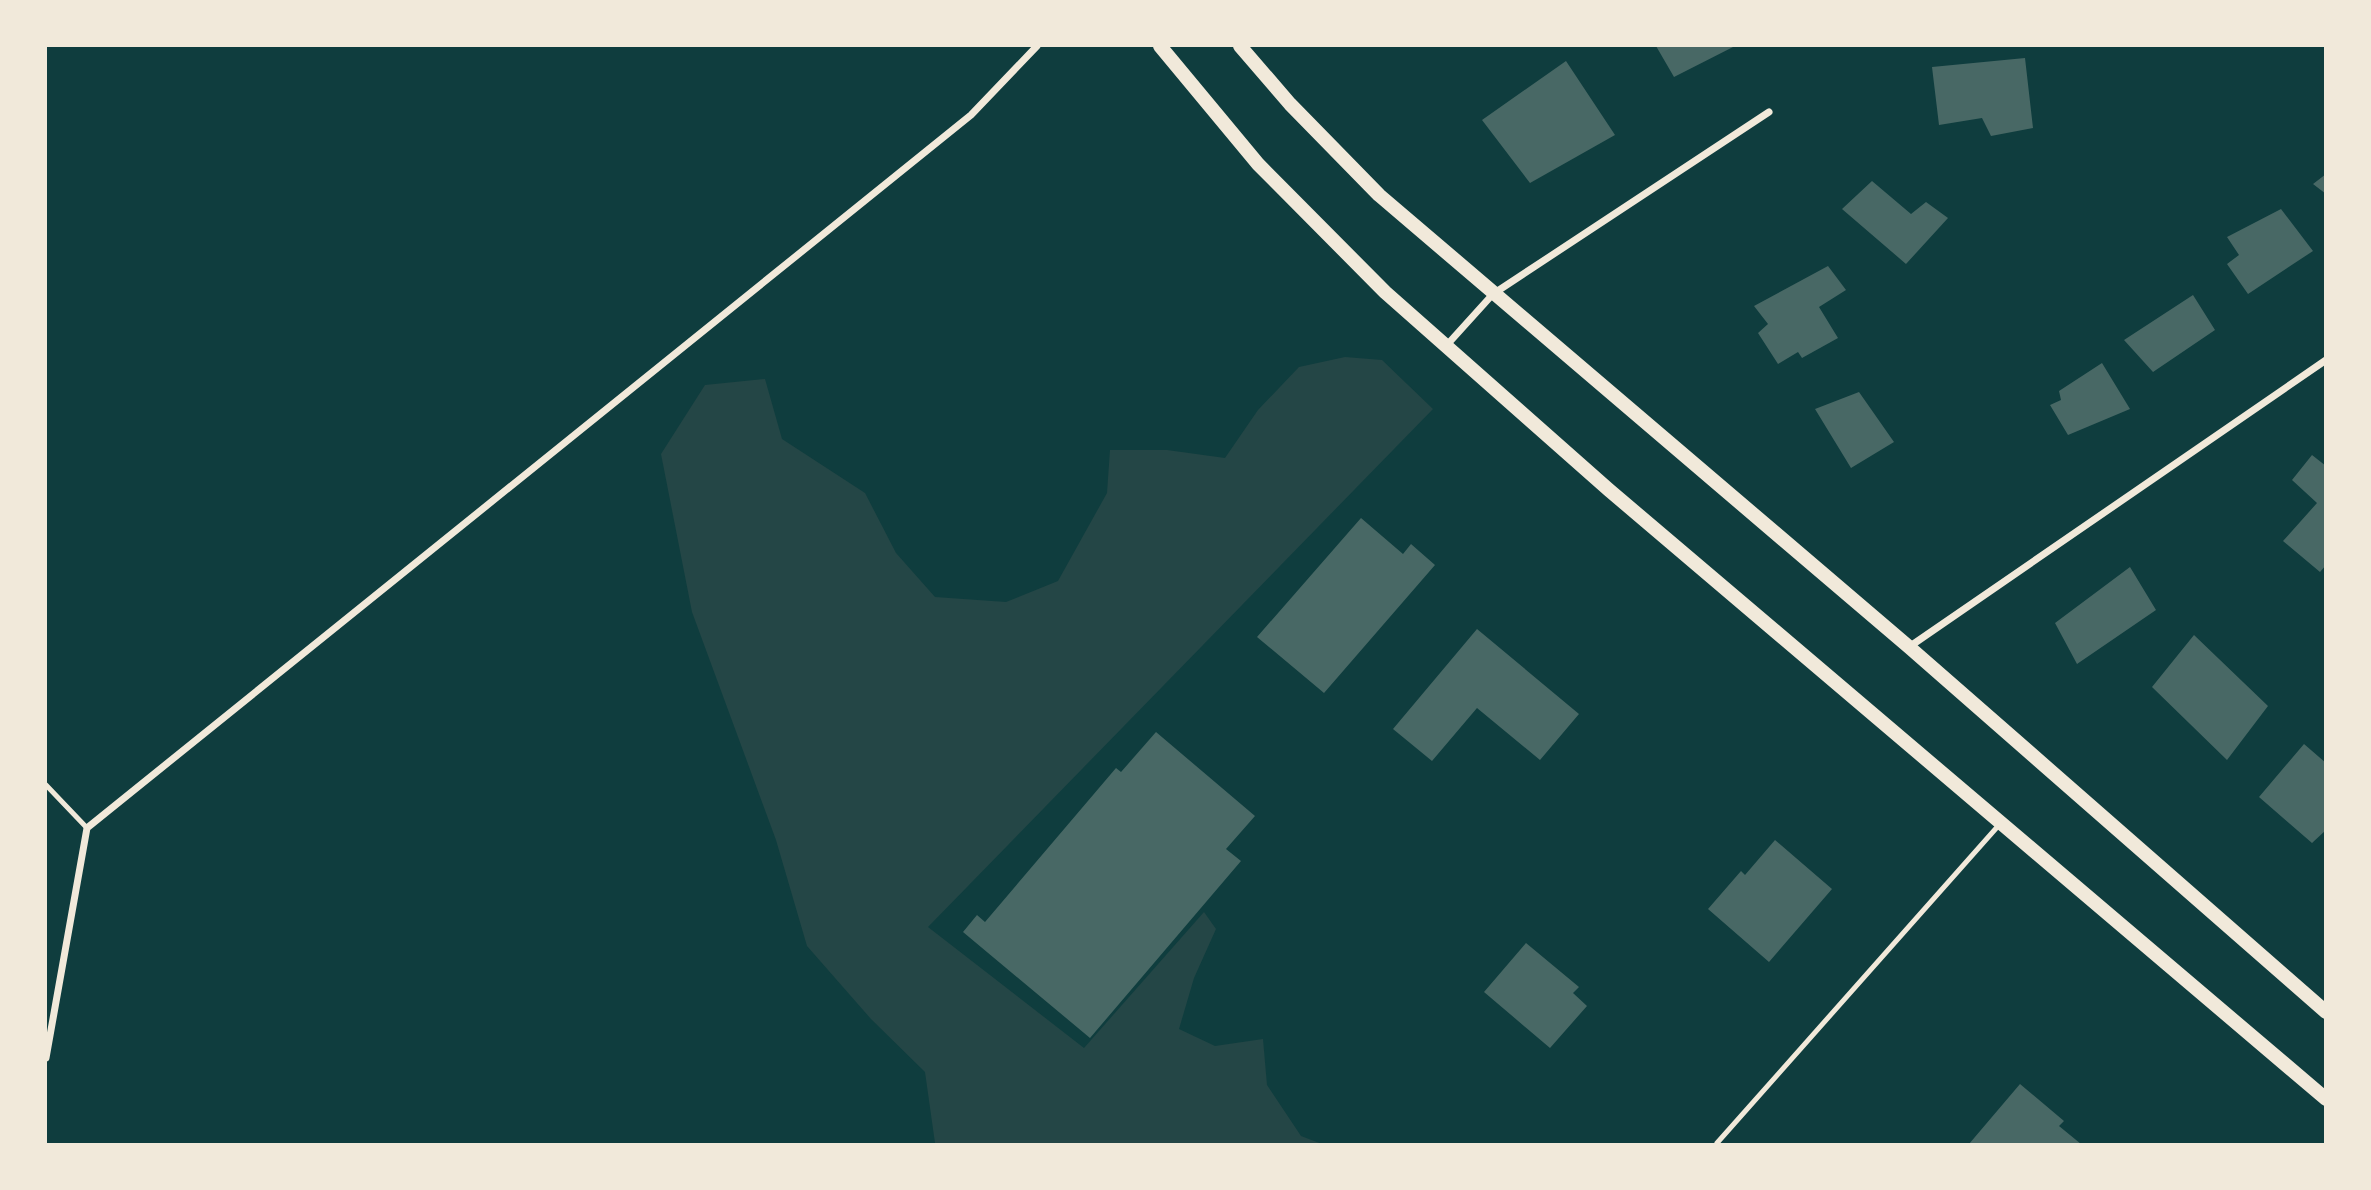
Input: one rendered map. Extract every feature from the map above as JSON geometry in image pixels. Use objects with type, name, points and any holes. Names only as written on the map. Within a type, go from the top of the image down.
[{"type":"main road","points":[[1160,46],[1258,164],[1385,292],[1620,499],[2326,1099]]},
{"type":"main road","points":[[1240,46],[1290,104],[1379,195],[1909,647],[2326,1012]]},
{"type":"street","points":[[46,1058],[87,828],[971,115],[1037,46]]},
{"type":"street","points":[[1446,346],[1493,294],[1769,112]]},
{"type":"street","points":[[1909,647],[2326,360]]},
{"type":"lane","points":[[46,785],[87,828]]},
{"type":"lane","points":[[1717,1143],[2001,822]]},
{"type":"shaded area","points":[[1345,357],[1382,360],[1433,409],[928,927],[1084,1048],[1204,912],[1216,929],[1194,978],[1179,1029],[1215,1046],[1263,1039],[1267,1085],[1301,1136],[1322,1144],[935,1143],[925,1072],[871,1019],[807,946],[776,840],[692,612],[661,454],[705,385],[765,379],[782,439],[865,493],[896,553],[935,597],[1006,602],[1058,581],[1107,493],[1110,450],[1167,450],[1225,458],[1258,410],[1299,367]]},
{"type":"building","points":[[1656,46],[1735,46],[1674,77]]},
{"type":"building","points":[[2025,58],[2033,128],[1991,136],[1982,118],[1939,125],[1932,67]]},
{"type":"building","points":[[1566,61],[1615,135],[1530,183],[1482,120]]},
{"type":"building","points":[[2326,174],[2326,194],[2313,184]]},
{"type":"building","points":[[1872,181],[1911,214],[1926,202],[1948,218],[1906,264],[1842,209]]},
{"type":"building","points":[[2281,209],[2313,251],[2248,294],[2227,264],[2239,255],[2227,237]]},
{"type":"building","points":[[1828,266],[1846,290],[1819,307],[1838,338],[1802,358],[1798,352],[1778,364],[1758,333],[1768,324],[1754,306]]},
{"type":"building","points":[[2193,295],[2215,330],[2153,372],[2124,340]]},
{"type":"building","points":[[2102,363],[2130,409],[2068,435],[2050,405],[2061,400],[2059,391]]},
{"type":"building","points":[[1859,392],[1894,442],[1851,468],[1815,409]]},
{"type":"building","points":[[2312,455],[2326,466],[2326,565],[2320,572],[2283,541],[2317,503],[2292,480]]},
{"type":"building","points":[[1361,518],[1403,554],[1411,544],[1435,565],[1324,693],[1257,637]]},
{"type":"building","points":[[2130,567],[2156,610],[2077,664],[2055,623]]},
{"type":"building","points":[[1477,629],[1579,714],[1540,760],[1477,708],[1432,761],[1393,729]]},
{"type":"building","points":[[2194,635],[2268,706],[2227,760],[2152,687]]},
{"type":"building","points":[[1156,732],[1255,816],[1226,849],[1241,861],[1090,1038],[963,932],[977,915],[985,922],[1116,768],[1121,772]]},
{"type":"building","points":[[2304,744],[2326,763],[2326,830],[2312,843],[2259,797]]},
{"type":"building","points":[[1775,840],[1832,889],[1769,962],[1708,909],[1741,871],[1745,875]]},
{"type":"building","points":[[1526,943],[1579,987],[1573,993],[1587,1006],[1550,1048],[1484,992]]},
{"type":"building","points":[[2020,1084],[2064,1121],[2059,1126],[2081,1144],[1969,1144]]}]
